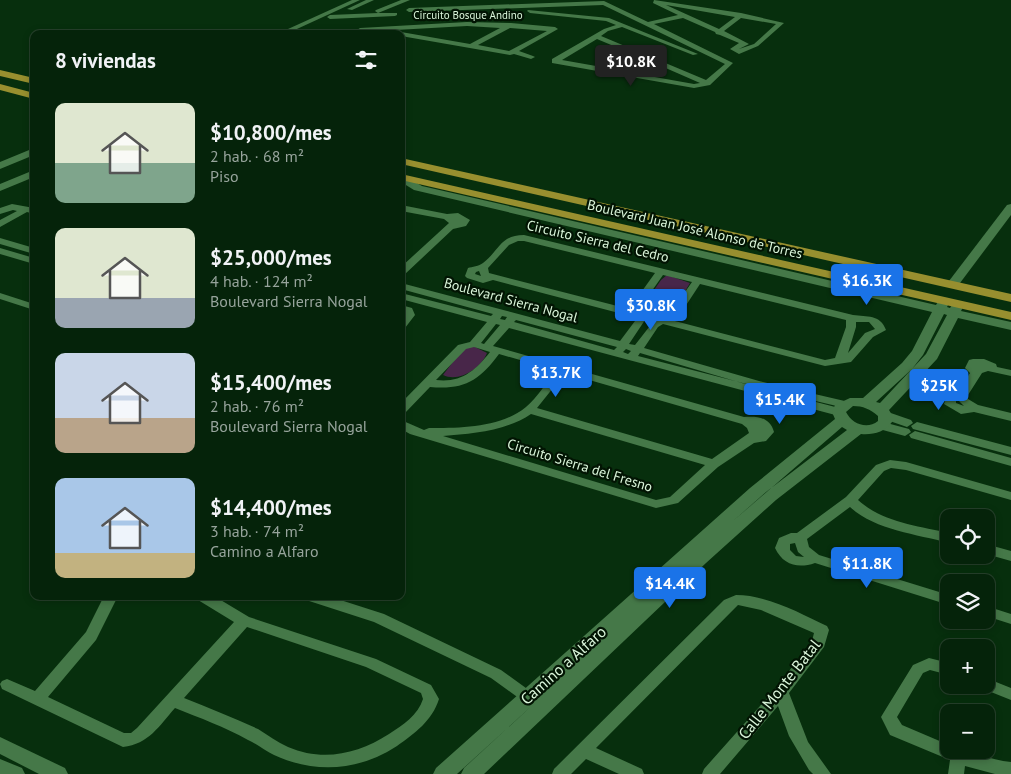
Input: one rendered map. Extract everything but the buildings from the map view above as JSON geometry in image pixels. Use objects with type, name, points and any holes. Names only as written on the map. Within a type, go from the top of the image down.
[{"type":"main road","points":[[0,72],[30,79]]},
{"type":"main road","points":[[0,86],[30,91]]},
{"type":"main road","points":[[0,86],[30,95]]},
{"type":"main road","name":"Boulevard Juan José Alonso de Torres","points":[[405,162],[1011,298]]},
{"type":"main road","name":"Boulevard Juan José Alonso de Torres","points":[[405,178],[538,207],[942,305],[1011,316]]},
{"type":"main road","points":[[507,200],[524,196],[524,189]]},
{"type":"main road","points":[[538,207],[539,199],[556,196]]},
{"type":"main road","points":[[675,240],[720,260]]},
{"type":"street","points":[[288,30],[371,0]]},
{"type":"street","points":[[361,13],[396,11],[407,0]]},
{"type":"street","points":[[448,0],[450,9]]},
{"type":"street","points":[[296,26],[330,17],[378,11],[409,12],[450,9],[525,8],[606,1],[651,24],[697,47],[729,62],[726,67],[707,83],[694,86],[556,61],[614,27],[651,24],[682,16]]},
{"type":"street","points":[[582,16],[606,1]]},
{"type":"street","points":[[666,1],[741,15],[781,23],[756,45],[742,51],[733,49],[743,44],[654,2],[666,1]]},
{"type":"street","points":[[356,4],[361,13]]},
{"type":"street","points":[[330,17],[356,4]]},
{"type":"street","points":[[525,8],[607,19],[726,67]]},
{"type":"street","name":"Circuito Bosque Andino","points":[[396,11],[400,24],[399,30]]},
{"type":"street","points":[[718,33],[741,15]]},
{"type":"street","name":"Circuito Bosque Andino","points":[[401,30],[407,25],[512,25],[555,29],[515,52],[506,53],[405,33]]},
{"type":"street","points":[[470,46],[512,25]]},
{"type":"street","name":"Circuito Bosque Andino","points":[[360,30],[385,30]]},
{"type":"street","points":[[596,36],[707,83]]},
{"type":"street","points":[[686,50],[697,47]]},
{"type":"street","points":[[597,69],[628,50]]},
{"type":"street","name":"Circuito Bosque Andino","points":[[515,52],[531,57]]},
{"type":"street","points":[[0,166],[30,153]]},
{"type":"street","points":[[0,188],[30,175]]},
{"type":"street","points":[[405,180],[418,188],[720,260],[942,305],[918,352],[907,366],[866,403],[842,412],[858,429],[873,430],[932,356],[956,308],[1011,326]]},
{"type":"street","points":[[0,211],[12,207],[30,210]]},
{"type":"street","points":[[953,284],[1011,207]]},
{"type":"street","points":[[405,269],[453,226],[454,221],[447,217],[406,208]]},
{"type":"street","points":[[0,224],[30,210]]},
{"type":"street","name":"Circuito Sierra del Cedro","points":[[516,238],[524,238],[661,271],[846,316],[851,320],[870,319],[878,324],[882,330],[866,338],[852,357],[839,362],[820,362],[493,277],[482,272],[484,266],[506,242],[516,238]]},
{"type":"street","points":[[0,241],[30,250]]},
{"type":"street","points":[[0,251],[30,260]]},
{"type":"street","points":[[620,349],[640,321],[637,306],[661,271]]},
{"type":"street","points":[[635,353],[654,325],[675,314],[698,280]]},
{"type":"street","name":"Boulevard Sierra Nogal","points":[[405,288],[421,296],[635,353],[749,391],[842,412]]},
{"type":"street","points":[[0,296],[30,306]]},
{"type":"street","name":"Boulevard Sierra Nogal","points":[[405,296],[421,296]]},
{"type":"street","points":[[405,309],[408,310],[410,315],[405,321]]},
{"type":"street","points":[[428,382],[451,384],[471,379],[486,348],[496,316]]},
{"type":"street","points":[[486,348],[510,320]]},
{"type":"street","points":[[839,362],[851,327],[851,320]]},
{"type":"street","points":[[405,406],[462,347],[486,348],[562,369],[530,410],[501,422],[468,430],[414,431],[405,433]]},
{"type":"street","points":[[1011,373],[983,368],[975,372],[962,395],[963,400],[974,408],[1011,417]]},
{"type":"street","name":"Circuito Sierra del Fresno","points":[[405,426],[414,431],[656,504],[674,500],[714,464],[750,439],[766,435],[767,428],[754,420],[742,420],[562,369]]},
{"type":"street","points":[[866,403],[883,417],[911,429],[1011,462]]},
{"type":"street","points":[[530,410],[714,464]]},
{"type":"street","name":"Camino a Alfaro","points":[[471,774],[535,702],[748,498],[842,412]]},
{"type":"street","name":"Camino a Alfaro","points":[[443,774],[535,702],[757,508],[858,429]]},
{"type":"street","points":[[911,429],[1011,451]]},
{"type":"street","points":[[940,597],[814,558],[803,549],[800,538],[850,500],[880,468],[897,464],[1011,496]]},
{"type":"street","points":[[850,500],[855,506],[873,517],[940,536]]},
{"type":"street","points":[[995,552],[1011,556]]},
{"type":"street","points":[[37,699],[91,636],[109,600]]},
{"type":"street","points":[[173,700],[252,733],[282,752],[312,761],[352,760],[378,751],[413,726],[429,709],[432,699],[426,689],[371,663],[244,620],[210,600]]},
{"type":"street","points":[[323,600],[379,618],[496,674],[535,702]]},
{"type":"street","name":"Calle Monte Batal","points":[[560,774],[585,751],[729,604],[736,600],[747,601],[804,621],[822,630],[819,643],[781,692],[710,774]]},
{"type":"street","points":[[995,614],[1011,619]]},
{"type":"street","points":[[7,685],[123,740],[134,739],[143,733],[244,620]]},
{"type":"street","points":[[940,667],[929,664],[918,669],[889,716],[896,730],[940,748]]},
{"type":"street","points":[[995,688],[1011,694]]},
{"type":"street","points":[[781,692],[798,740],[813,765],[822,774]]},
{"type":"street","points":[[0,746],[58,774]]},
{"type":"street","points":[[585,751],[636,774]]},
{"type":"street","points":[[956,774],[958,759]]},
{"type":"street","points":[[968,759],[1000,769],[1011,770]]},
{"type":"street","points":[[0,766],[15,774]]},
{"type":"shaded area","points":[[667,275],[690,283],[673,311],[664,315],[643,309],[643,306],[661,280]]},
{"type":"shaded area","points":[[473,346],[487,353],[475,369],[462,376],[449,377],[443,375],[462,350]]}]
